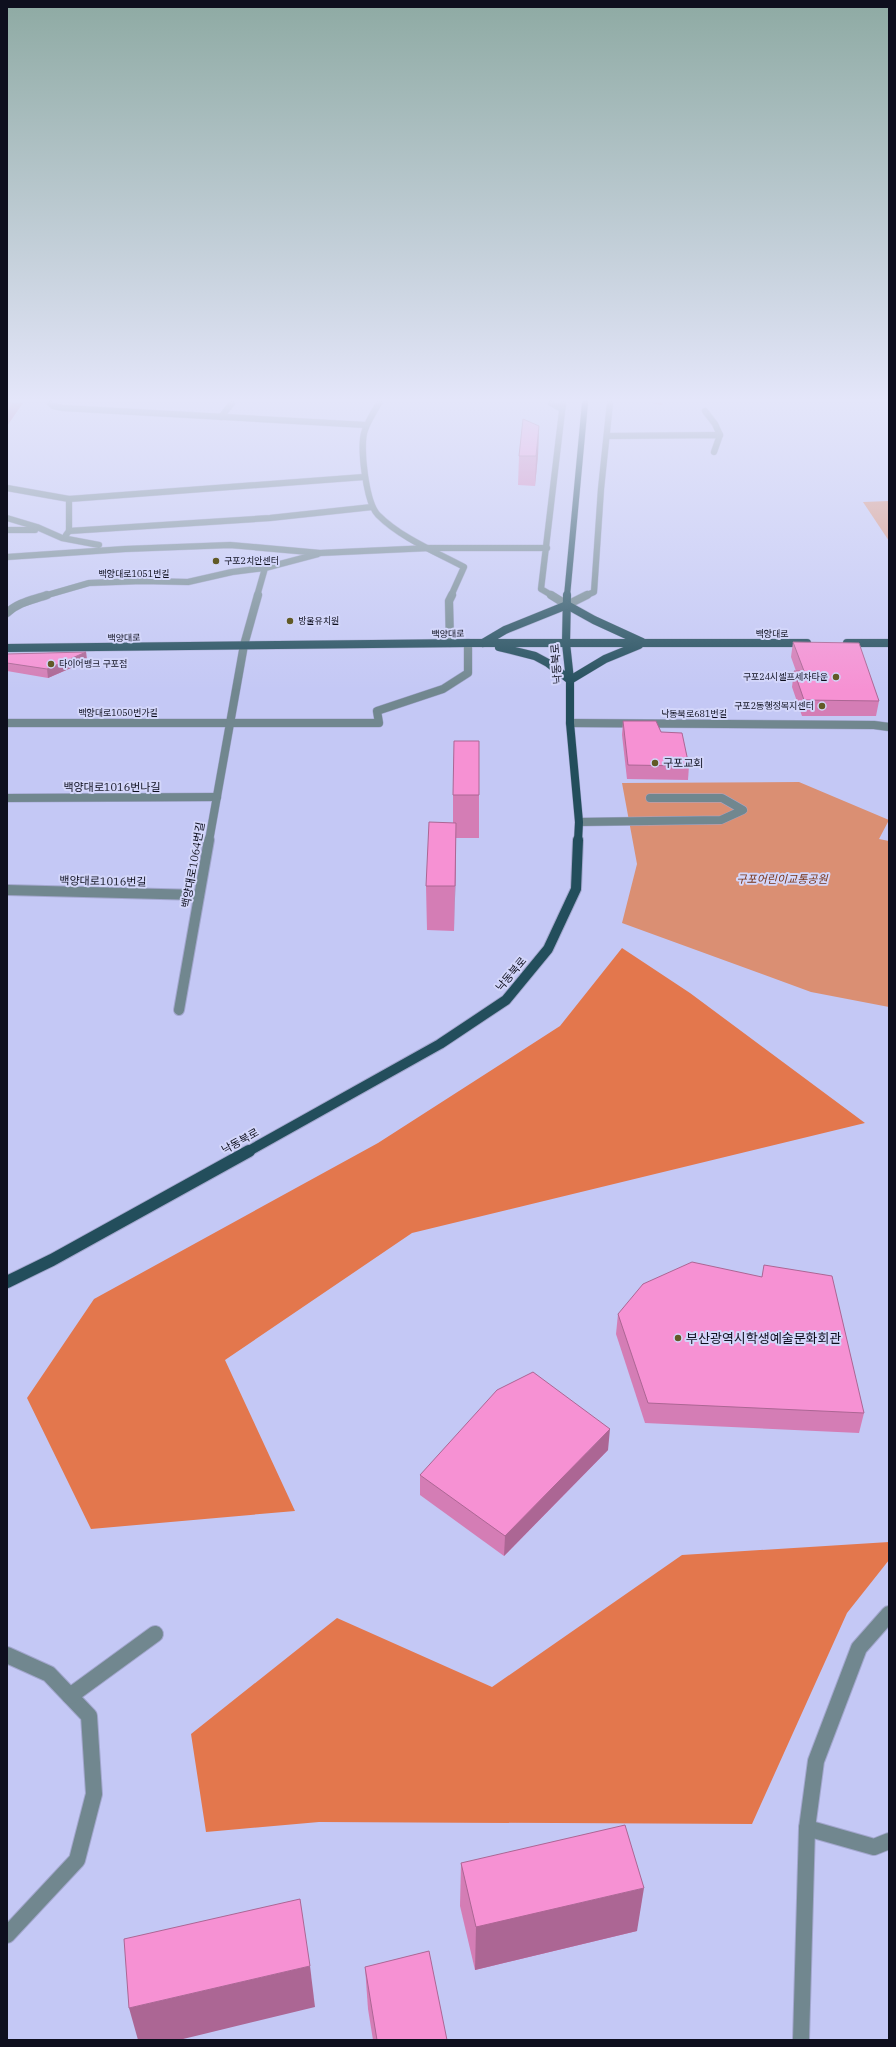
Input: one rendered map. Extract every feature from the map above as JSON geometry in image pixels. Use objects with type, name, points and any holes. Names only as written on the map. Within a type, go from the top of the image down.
[{"type":"main road","name":"낙동북로","points":[[7,1282],[52,1260],[440,1044],[506,1000],[548,949],[576,889],[579,822],[570,723],[570,680],[566,643],[566,605],[576,499]]},
{"type":"main road","points":[[484,643],[505,630],[566,605],[594,620],[645,643]]},
{"type":"main road","name":"백양대로","points":[[7,648],[450,643],[818,643]]},
{"type":"main road","points":[[484,643],[535,656],[548,663],[570,680],[605,659],[645,643]]},
{"type":"main road","points":[[842,643],[889,643]]},
{"type":"street","points":[[69,531],[69,499],[75,499]]},
{"type":"street","points":[[370,499],[372,507],[387,523],[464,567],[450,601],[450,643]]},
{"type":"street","points":[[552,499],[541,589],[566,605],[594,592],[601,499]]},
{"type":"street","points":[[62,538],[69,531],[270,518],[372,507]]},
{"type":"street","points":[[7,518],[47,531],[62,538],[84,544],[131,548]]},
{"type":"street","points":[[7,530],[47,531]]},
{"type":"street","points":[[7,557],[131,548],[230,545],[320,553],[430,548],[547,548]]},
{"type":"street","name":"백양대로1051번길","points":[[7,613],[13,607],[24,602],[90,583],[142,581],[188,582],[232,572],[266,568],[279,563],[302,560],[320,553]]},
{"type":"street","name":"백양대로1064번길","points":[[179,1010],[244,645],[266,568]]},
{"type":"street","points":[[230,723],[379,723],[377,711],[443,689],[468,673],[468,643]]},
{"type":"street","name":"백양대로1050번가길","points":[[7,723],[230,723]]},
{"type":"street","name":"낙동북로681번길","points":[[570,723],[866,725],[889,727]]},
{"type":"street","name":"백양대로1016번나길","points":[[7,798],[216,798]]},
{"type":"street","points":[[579,822],[721,820],[743,810],[722,798],[650,798]]},
{"type":"street","name":"백양대로1016번길","points":[[7,890],[199,895]]},
{"type":"street","points":[[802,2040],[807,1828],[816,1761],[860,1648],[889,1614]]},
{"type":"street","points":[[70,1696],[155,1634]]},
{"type":"street","points":[[7,1654],[49,1674],[89,1716],[94,1794],[77,1860],[7,1935]]},
{"type":"street","points":[[807,1828],[874,1847],[889,1842]]},
{"type":"green space","points":[[889,501],[889,541],[863,502]]},
{"type":"green space","name":"구포어린이교통공원","points":[[799,782],[889,820],[879,839],[889,841],[889,1007],[811,992],[622,923],[637,864],[622,783]]},
{"type":"shaded area","points":[[622,948],[690,993],[865,1123],[412,1233],[225,1360],[295,1511],[91,1529],[27,1398],[94,1299],[378,1143],[560,1026]]},
{"type":"shaded area","points":[[889,1542],[889,1560],[847,1613],[752,1824],[319,1822],[206,1832],[191,1734],[337,1618],[492,1687],[682,1555]]},
{"type":"building","points":[[793,642],[859,643],[879,701],[804,700],[794,671],[804,671]]},
{"type":"building","points":[[86,652],[47,669],[7,663],[7,654]]},
{"type":"building","name":"구포교회","points":[[623,721],[656,721],[661,732],[682,733],[689,766],[628,765]]},
{"type":"building","points":[[454,741],[479,741],[479,795],[453,795]]},
{"type":"building","points":[[429,822],[456,823],[455,886],[426,886]]},
{"type":"building","points":[[692,1262],[762,1277],[764,1265],[832,1276],[864,1413],[648,1403],[618,1314],[643,1284]]},
{"type":"building","points":[[533,1372],[610,1429],[505,1536],[420,1475],[497,1390]]},
{"type":"building","points":[[625,1825],[644,1888],[476,1927],[461,1863]]},
{"type":"building","points":[[300,1899],[310,1966],[129,2008],[124,1939]]},
{"type":"building","points":[[429,1951],[447,2040],[377,2040],[365,1967]]},
{"type":"place","name":"구포2치안센터","points":[[216,561]]},
{"type":"place","name":"방울유치원","points":[[290,621]]},
{"type":"place","name":"타이어뱅크 구포점","points":[[51,664]]},
{"type":"place","name":"구포24시셀프세차타운","points":[[836,677]]},
{"type":"place","name":"구포2동행정복지센터","points":[[822,706]]},
{"type":"place","name":"구포교회","points":[[655,763]]},
{"type":"place","name":"부산광역시학생예술문화회관","points":[[678,1338]]}]
